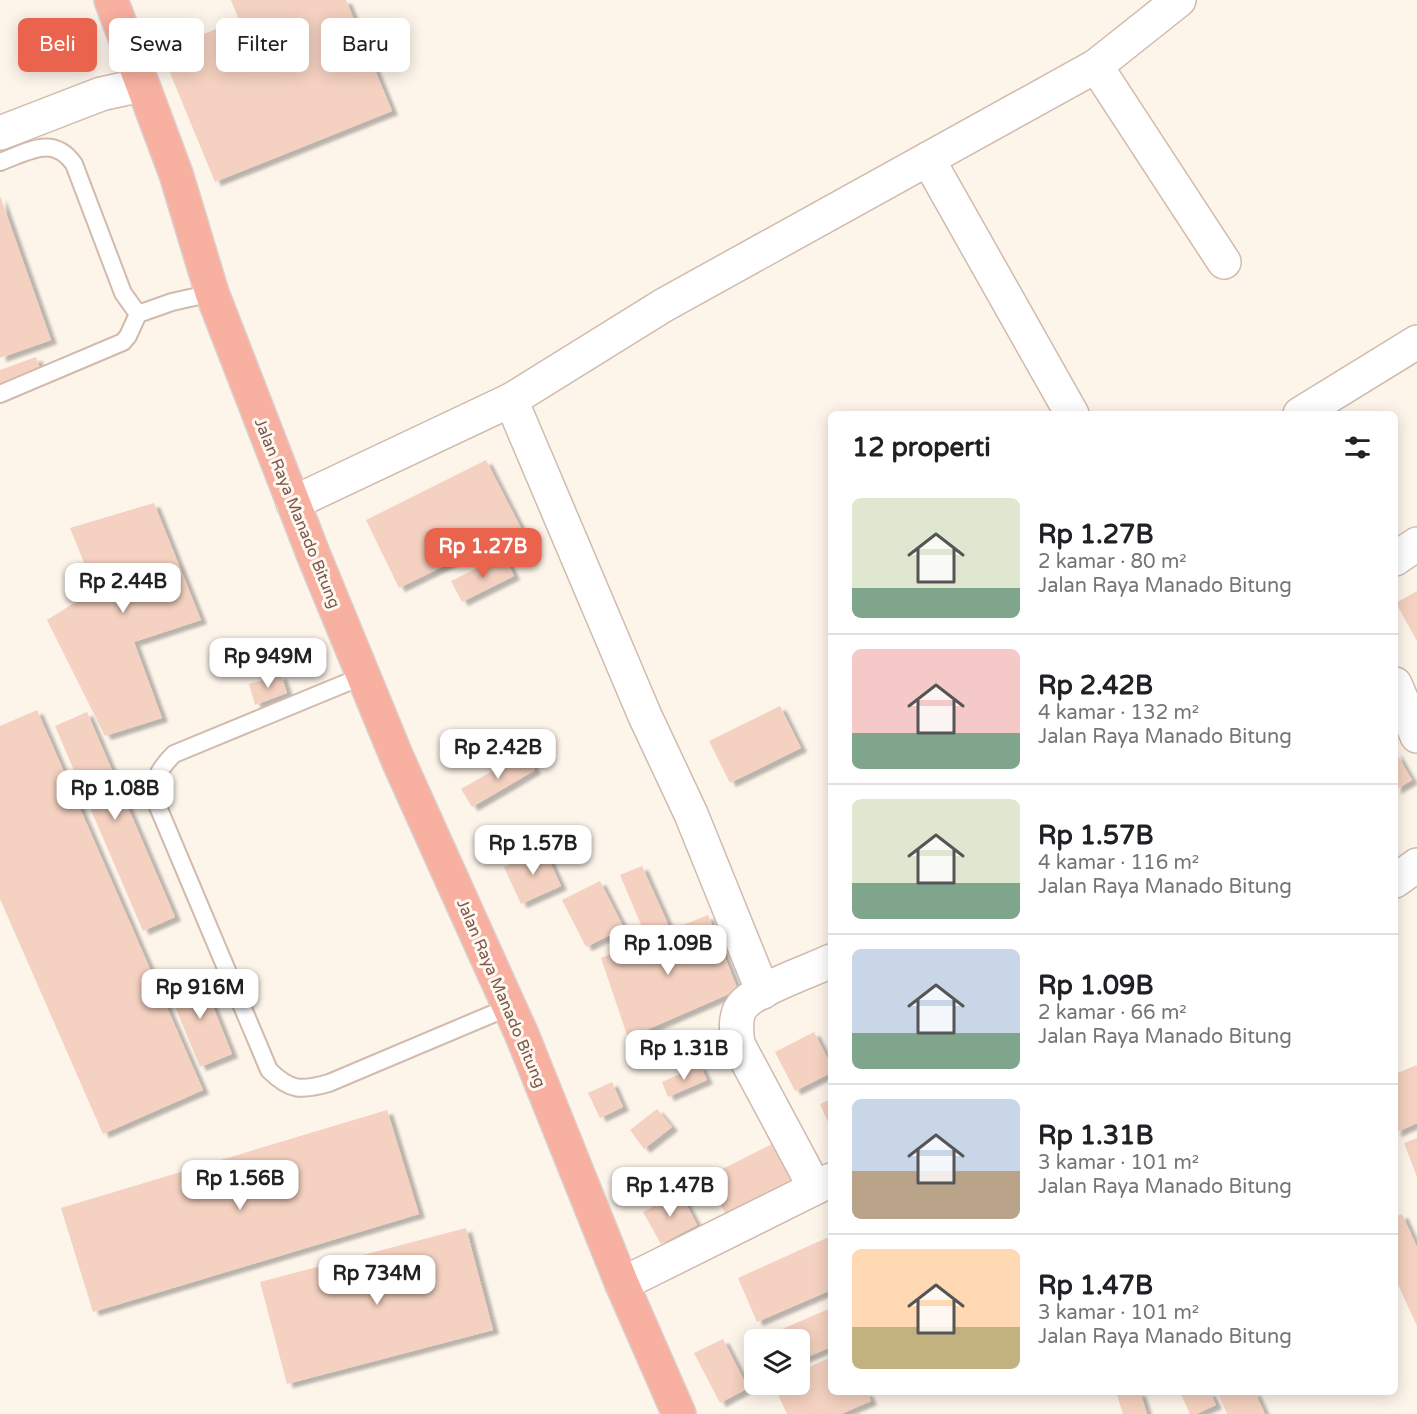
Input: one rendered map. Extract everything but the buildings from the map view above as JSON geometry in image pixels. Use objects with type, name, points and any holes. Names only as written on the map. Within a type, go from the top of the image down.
[{"type":"highway","name":"Jalan Raya Manado Bitung","points":[[111,0],[176,174],[212,293],[293,503],[398,760],[509,1007],[622,1284],[679,1414]]},
{"type":"street","points":[[293,503],[511,400],[664,305],[1096,66],[1179,0]]},
{"type":"street","points":[[1096,66],[1224,262]]},
{"type":"street","points":[[0,133],[101,94],[142,85]]},
{"type":"street","points":[[928,159],[1070,411]]},
{"type":"street","points":[[1305,411],[1417,342]]},
{"type":"street","points":[[511,400],[645,716],[691,814],[763,992]]},
{"type":"street","points":[[1398,557],[1417,544]]},
{"type":"street","points":[[1398,691],[1417,736]]},
{"type":"street","points":[[1398,878],[1417,865]]},
{"type":"street","points":[[622,1284],[823,1184],[738,1044],[735,1027],[744,1004],[763,992],[828,962]]},
{"type":"lane","points":[[0,162],[41,147],[60,150],[67,154],[74,164],[123,293],[138,314]]},
{"type":"lane","points":[[0,394],[123,342],[138,314],[172,302],[212,293]]},
{"type":"lane","points":[[363,676],[174,754],[164,765],[154,786],[156,802],[269,1070],[283,1083],[308,1089],[329,1083],[509,1007]]}]
